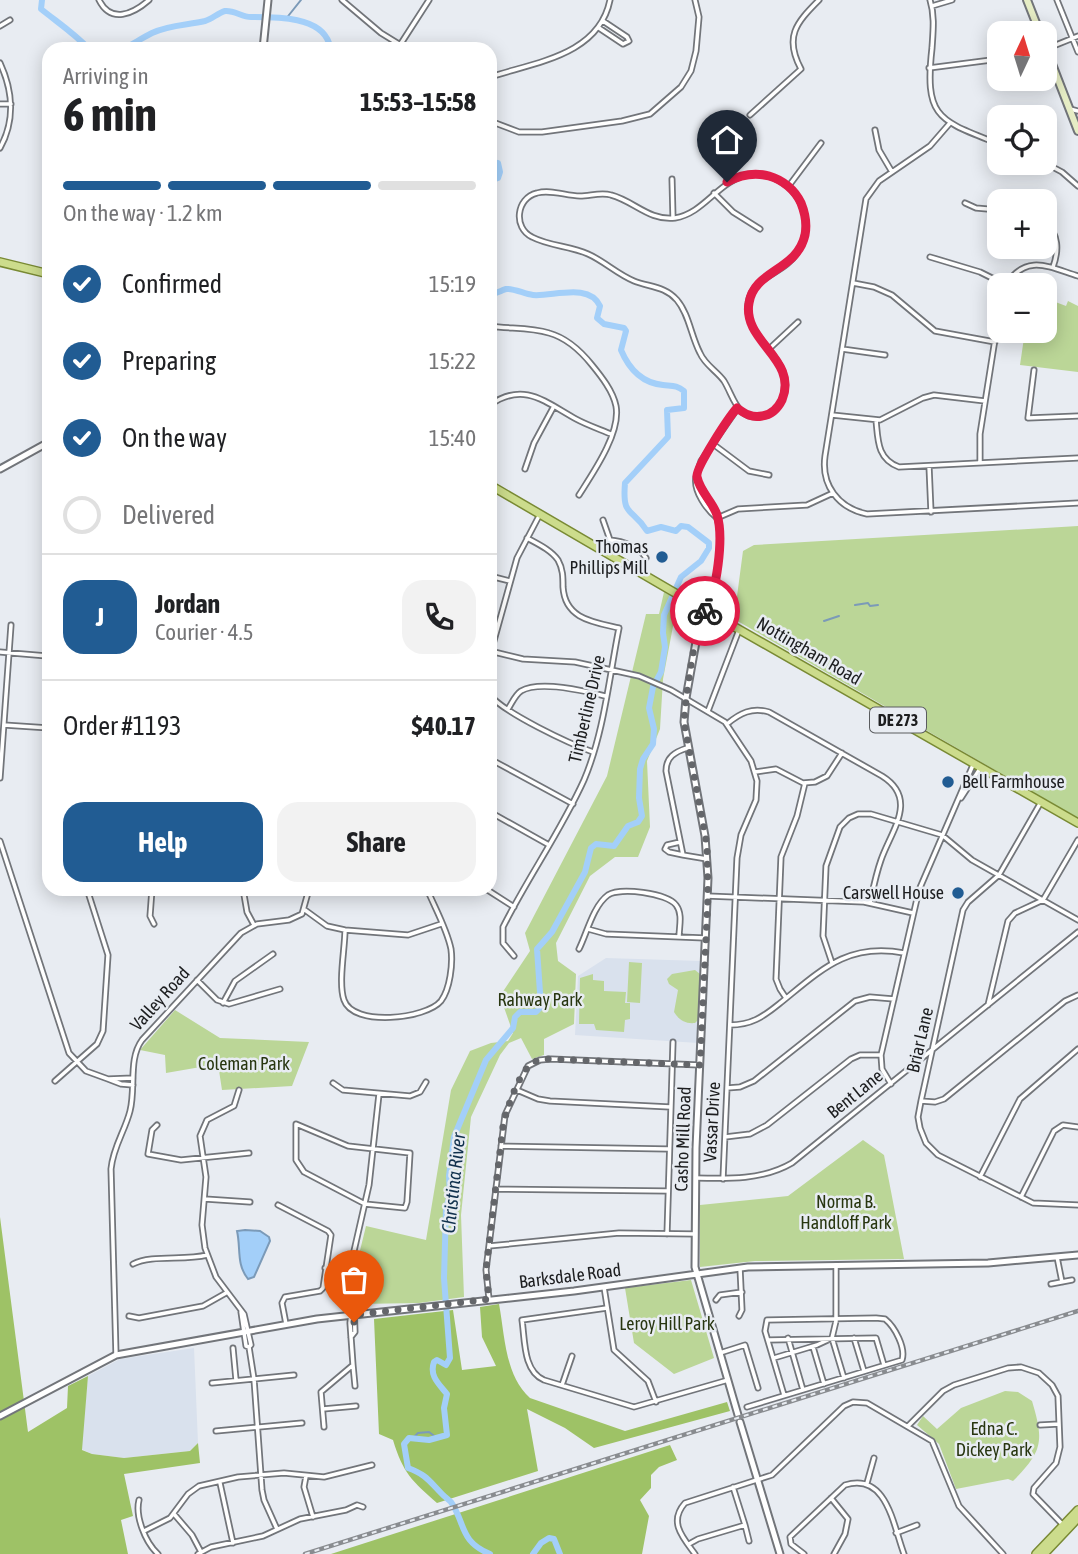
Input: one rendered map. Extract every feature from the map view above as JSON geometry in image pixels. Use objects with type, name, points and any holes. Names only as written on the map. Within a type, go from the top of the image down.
[{"type":"main road","points":[[1027,0],[1035,21]]},
{"type":"main road","points":[[1057,77],[1078,123]]},
{"type":"main road","points":[[1070,109],[1070,116],[1078,131]]},
{"type":"main road","points":[[0,262],[42,272]]},
{"type":"main road","name":"Nottingham Road","points":[[497,489],[1078,823]]},
{"type":"main road","points":[[1036,1554],[1078,1510]]},
{"type":"main road","points":[[1044,1554],[1078,1518]]},
{"type":"street","points":[[99,0],[108,12],[123,15],[149,0]]},
{"type":"street","points":[[264,42],[268,0]]},
{"type":"street","points":[[342,0],[395,42]]},
{"type":"street","points":[[349,0],[350,6]]},
{"type":"street","points":[[402,42],[429,0]]},
{"type":"street","points":[[497,75],[582,44],[599,28],[610,0]]},
{"type":"street","points":[[497,124],[519,132],[542,132],[622,121],[650,114],[681,87],[691,71],[699,17],[695,0]]},
{"type":"street","points":[[750,115],[801,69],[793,51],[795,27],[819,0]]},
{"type":"street","points":[[930,0],[934,24],[928,82],[931,97],[938,111],[950,123],[987,139]]},
{"type":"street","points":[[932,6],[952,0]]},
{"type":"street","points":[[1057,0],[1078,52]]},
{"type":"street","points":[[0,26],[10,20]]},
{"type":"street","points":[[599,28],[623,44],[629,41],[603,21]]},
{"type":"street","points":[[1057,44],[1078,36]]},
{"type":"street","points":[[929,68],[987,60]]},
{"type":"street","points":[[0,63],[8,82],[11,104],[8,131],[0,148]]},
{"type":"street","points":[[0,104],[11,104]]},
{"type":"street","points":[[1070,109],[1078,111]]},
{"type":"street","points":[[950,123],[930,146],[876,184],[866,199],[824,466],[826,481],[845,506],[863,513],[931,512],[1078,503]]},
{"type":"street","points":[[876,130],[879,150],[892,172]]},
{"type":"street","points":[[788,187],[821,143]]},
{"type":"street","points":[[1057,169],[1078,186]]},
{"type":"street","points":[[752,174],[771,177],[788,187],[802,207],[806,225],[804,238],[790,261],[755,287],[748,307],[752,327],[779,363],[784,375],[785,389],[780,404],[772,413],[759,417],[747,415],[737,408],[722,379],[702,357],[682,307],[672,295],[659,288],[631,280],[590,254],[530,236],[521,226],[519,214],[523,202],[530,196],[545,192],[579,196],[609,195],[653,216],[673,218],[691,212],[714,193],[732,180],[752,174]]},
{"type":"street","points":[[672,179],[673,218]]},
{"type":"street","points":[[714,193],[733,212],[760,229]]},
{"type":"street","points":[[965,203],[987,209]]},
{"type":"street","points":[[930,257],[987,276]]},
{"type":"street","points":[[1053,267],[1055,259]]},
{"type":"street","points":[[1017,273],[1027,267],[1042,265],[1078,276]]},
{"type":"street","points":[[852,283],[874,287],[892,295],[935,331],[987,341]]},
{"type":"street","points":[[769,349],[798,322]]},
{"type":"street","points":[[497,327],[548,332],[565,339],[578,349],[602,378],[613,398],[616,413],[611,434],[600,461],[579,495]]},
{"type":"street","points":[[980,463],[979,440],[995,343]]},
{"type":"street","points":[[842,349],[885,355]]},
{"type":"street","points":[[1034,370],[1028,418],[1078,416]]},
{"type":"street","points":[[497,401],[523,394],[540,398],[580,421],[611,434]]},
{"type":"street","points":[[832,415],[876,420],[888,418],[934,395],[985,401]]},
{"type":"street","points":[[525,469],[534,443],[554,406]]},
{"type":"street","points":[[705,610],[714,590],[720,531],[717,518],[698,493],[695,482],[701,461],[737,408]]},
{"type":"street","points":[[876,420],[879,449],[887,461],[903,467],[1078,458]]},
{"type":"street","points":[[713,444],[749,471],[769,475]]},
{"type":"street","points":[[0,469],[42,446]]},
{"type":"street","points":[[929,466],[931,512]]},
{"type":"street","points":[[717,518],[738,509],[807,505],[833,493]]},
{"type":"street","points":[[497,628],[518,554],[540,514]]},
{"type":"street","points":[[603,520],[610,540],[604,552]]},
{"type":"street","name":"Timberline Drive","points":[[514,956],[505,947],[501,936],[503,927],[573,804],[593,752],[619,628],[589,621],[572,611],[565,599],[559,562],[551,552],[527,538]]},
{"type":"street","points":[[610,540],[640,550],[646,558]]},
{"type":"street","points":[[497,578],[510,581]]},
{"type":"street","name":"Casho Mill Road","points":[[705,610],[700,620],[684,722],[705,836],[708,896],[696,1178],[696,1274],[780,1554]]},
{"type":"street","points":[[0,778],[11,625]]},
{"type":"street","points":[[708,712],[739,629]]},
{"type":"street","points":[[0,652],[42,656]]},
{"type":"street","points":[[497,653],[523,659],[569,661],[652,680],[727,724],[755,772],[776,769],[805,783],[815,782],[825,778],[842,753]]},
{"type":"street","points":[[508,709],[516,695],[530,688],[572,689],[605,696]]},
{"type":"street","points":[[497,703],[572,744],[593,752]]},
{"type":"street","points":[[727,724],[745,712],[764,710],[887,779],[894,786],[901,803],[897,822],[879,863],[870,903]]},
{"type":"street","points":[[4,725],[42,728]]},
{"type":"street","points":[[683,855],[666,767],[671,756],[687,748]]},
{"type":"street","points":[[497,764],[573,804]]},
{"type":"street","points":[[959,800],[978,765]]},
{"type":"street","points":[[891,1084],[882,1069],[881,1055],[920,885],[978,765]]},
{"type":"street","name":"Vassar Drive","points":[[723,1179],[740,841],[756,796],[755,772]]},
{"type":"street","points":[[786,999],[776,979],[782,852],[797,816],[805,783]]},
{"type":"street","name":"Briar Lane","points":[[1041,802],[999,875],[968,902],[963,910],[918,1123],[926,1143],[938,1155],[980,1177],[1042,1205],[1078,1205]]},
{"type":"street","points":[[832,963],[822,936],[827,861],[838,831],[846,821],[863,814],[942,835],[972,860],[1078,920]]},
{"type":"street","points":[[497,816],[549,845]]},
{"type":"street","points":[[988,1005],[1008,921],[1015,913],[1043,900],[1078,840]]},
{"type":"street","points":[[0,841],[66,1045],[76,1062],[90,1074],[133,1085]]},
{"type":"street","points":[[680,842],[667,845],[664,849],[707,859]]},
{"type":"street","points":[[579,949],[605,898],[613,892],[626,891],[672,901],[680,914],[679,937]]},
{"type":"street","points":[[55,1081],[100,1038],[106,991],[107,951],[89,896]]},
{"type":"street","points":[[151,896],[150,916],[154,924]]},
{"type":"street","points":[[244,896],[247,912],[254,925]]},
{"type":"street","points":[[308,896],[305,910],[327,926],[345,930],[408,935],[441,924]]},
{"type":"street","points":[[345,930],[344,1000],[356,1014],[370,1018],[428,1010],[440,1003],[446,992],[451,960],[447,936],[430,896]]},
{"type":"street","points":[[497,896],[514,907]]},
{"type":"street","points":[[708,896],[870,903],[913,913]]},
{"type":"street","name":"Valley Road","points":[[116,1355],[111,1169],[115,1147],[130,1111],[135,1056],[139,1044],[232,940],[254,925],[295,918],[305,910]]},
{"type":"street","points":[[588,929],[606,934],[705,939]]},
{"type":"street","name":"Bent Lane","points":[[696,1178],[723,1179],[766,1174],[792,1163],[1078,932]]},
{"type":"street","points":[[730,1025],[754,1022],[832,963],[863,951],[904,953]]},
{"type":"street","points":[[223,1003],[235,981],[273,954]]},
{"type":"street","points":[[197,981],[223,1003],[236,1004],[280,989]]},
{"type":"street","points":[[921,1101],[934,1102],[944,1099],[1065,1001],[1078,995]]},
{"type":"street","points":[[727,1088],[740,1087],[754,1081],[855,1000],[870,996],[894,999]]},
{"type":"street","points":[[667,1234],[673,1042]]},
{"type":"street","points":[[980,1177],[1020,1099],[1078,1049]]},
{"type":"street","points":[[725,1137],[750,1134],[767,1125],[850,1059],[860,1055],[881,1055]]},
{"type":"street","points":[[489,1299],[486,1275],[505,1115],[528,1066],[545,1059],[700,1065]]},
{"type":"street","points":[[108,1079],[133,1078]]},
{"type":"street","points":[[333,1083],[343,1090],[416,1095],[424,1089],[426,1082]]},
{"type":"street","points":[[239,1090],[234,1105],[210,1117],[200,1136],[206,1177],[202,1230],[207,1255],[216,1277],[244,1314],[251,1345],[249,1347],[264,1500],[277,1529]]},
{"type":"street","points":[[516,1090],[544,1101],[670,1107]]},
{"type":"street","points":[[355,1386],[351,1336],[355,1332],[349,1270],[365,1203],[379,1094]]},
{"type":"street","points":[[296,1124],[345,1145],[373,1149],[410,1153],[405,1208],[365,1203],[301,1169],[296,1160],[296,1124]]},
{"type":"street","points":[[157,1125],[152,1130],[148,1154],[181,1160],[249,1153]]},
{"type":"street","points":[[1021,1197],[1054,1131],[1063,1125],[1078,1127]]},
{"type":"street","points":[[501,1146],[668,1149]]},
{"type":"street","points":[[496,1189],[667,1191]]},
{"type":"street","points":[[205,1199],[250,1202]]},
{"type":"street","points":[[278,1205],[330,1233],[322,1290],[284,1299],[286,1324]]},
{"type":"street","points":[[489,1247],[619,1233],[695,1234]]},
{"type":"street","points":[[133,1264],[141,1260],[190,1259],[207,1255]]},
{"type":"street","name":"Barksdale Road","points":[[0,1416],[116,1355],[286,1324],[604,1287],[740,1268],[988,1264],[1078,1255]]},
{"type":"street","points":[[1057,1257],[1062,1282]]},
{"type":"street","points":[[836,1265],[836,1318],[832,1338],[844,1378]]},
{"type":"street","points":[[324,1268],[349,1270]]},
{"type":"street","points":[[739,1315],[742,1310],[740,1268]]},
{"type":"street","points":[[1051,1284],[1072,1280]]},
{"type":"street","points":[[604,1287],[614,1350],[648,1381],[656,1402]]},
{"type":"street","points":[[716,1300],[720,1294],[742,1292]]},
{"type":"street","points":[[129,1316],[139,1318],[203,1306],[226,1293]]},
{"type":"street","points":[[607,1308],[522,1320],[528,1364],[532,1371],[540,1378],[629,1407],[642,1406],[728,1380]]},
{"type":"street","points":[[747,1407],[902,1360],[904,1357],[889,1321],[876,1318],[768,1320],[765,1327],[784,1395]]},
{"type":"street","points":[[788,1338],[803,1390]]},
{"type":"street","points":[[774,1358],[813,1347],[832,1338]]},
{"type":"street","points":[[854,1338],[864,1371]]},
{"type":"street","points":[[768,1340],[876,1338],[884,1365]]},
{"type":"street","points":[[720,1353],[745,1345],[758,1388]]},
{"type":"street","points":[[813,1347],[824,1384]]},
{"type":"street","points":[[233,1348],[236,1380]]},
{"type":"street","points":[[562,1385],[572,1356]]},
{"type":"street","points":[[324,1427],[321,1392],[353,1365]]},
{"type":"street","points":[[908,1426],[948,1387],[1015,1367],[1038,1373],[1052,1385],[1058,1396],[1059,1455],[1051,1470],[1034,1488],[1033,1494],[1063,1525]]},
{"type":"street","points":[[212,1383],[294,1375]]},
{"type":"street","points":[[695,1554],[677,1525],[682,1506],[693,1499],[776,1472],[844,1406],[853,1402],[867,1403],[928,1437],[935,1445],[960,1506],[1003,1554]]},
{"type":"street","points":[[323,1409],[356,1406]]},
{"type":"street","points":[[216,1431],[302,1423]]},
{"type":"street","points":[[1040,1425],[1060,1424]]},
{"type":"street","points":[[867,1483],[874,1458]]},
{"type":"street","points":[[144,1531],[174,1514],[193,1489],[199,1486],[238,1477],[284,1474],[324,1477],[372,1465]]},
{"type":"street","points":[[306,1476],[304,1487],[313,1517]]},
{"type":"street","points":[[804,1554],[790,1541],[793,1534],[845,1485],[856,1481],[867,1483],[881,1494],[904,1554]]},
{"type":"street","points":[[220,1483],[233,1543]]},
{"type":"street","points":[[733,1487],[749,1541]]},
{"type":"street","points":[[831,1498],[848,1519],[845,1534],[834,1554]]},
{"type":"street","points":[[139,1500],[137,1509],[144,1531],[149,1544],[158,1554]]},
{"type":"street","points":[[174,1514],[192,1535],[200,1553],[211,1547],[263,1536],[300,1519],[346,1510],[357,1505],[363,1507]]},
{"type":"street","points":[[688,1545],[704,1537],[745,1525]]},
{"type":"street","points":[[896,1533],[917,1525]]},
{"type":"shaded area","points":[[606,958],[701,961],[698,1043],[575,1035],[578,976]]},
{"type":"shaded area","points":[[194,1348],[198,1443],[190,1451],[124,1458],[92,1454],[81,1449],[88,1376],[120,1359]]},
{"type":"green space","points":[[1068,301],[1078,306],[1078,372],[1020,365],[1023,343],[1057,343],[1057,303],[1066,306]]},
{"type":"green space","points":[[1078,526],[1078,818],[734,619],[743,551],[754,545]]},
{"type":"green space","name":"Rahway Park","points":[[664,592],[678,600],[663,679],[660,729],[647,761],[650,827],[638,857],[615,857],[590,876],[556,943],[558,961],[576,974],[574,1024],[544,1039],[544,1055],[532,1059],[521,1038],[509,1043],[500,1055],[471,1117],[461,1215],[464,1297],[419,1303],[359,1304],[355,1271],[366,1226],[426,1240],[451,1090],[470,1051],[491,1043],[508,1041],[513,1033],[500,996],[530,951],[525,933],[607,776],[646,614],[659,614]]},
{"type":"green space","points":[[629,962],[642,963],[640,1003],[627,1002]]},
{"type":"green space","points":[[695,970],[700,974],[698,1020],[688,1023],[674,1012],[678,990],[669,984],[667,979],[672,974]]},
{"type":"green space","points":[[593,974],[593,980],[604,981],[604,991],[626,992],[625,1003],[630,1003],[630,1019],[625,1020],[624,1032],[596,1030],[594,1024],[579,1024],[580,978]]},
{"type":"green space","name":"Coleman Park","points":[[175,1010],[220,1038],[309,1042],[292,1086],[222,1090],[218,1064],[166,1073],[165,1055],[140,1050]]},
{"type":"green space","name":"Norma B. Handloff Park","points":[[863,1140],[884,1155],[904,1259],[755,1261],[700,1267],[700,1205],[788,1196]]},
{"type":"green space","points":[[0,1217],[28,1432],[67,1408],[68,1386],[88,1376],[82,1450],[124,1458],[190,1451],[198,1443],[200,1463],[124,1474],[133,1516],[121,1520],[128,1554],[0,1554]]},
{"type":"green space","name":"Leroy Hill Park","points":[[691,1280],[714,1358],[674,1374],[634,1343],[625,1288]]},
{"type":"green space","points":[[499,1304],[511,1367],[515,1379],[530,1398],[625,1431],[727,1402],[730,1411],[594,1448],[565,1428],[527,1409],[538,1471],[437,1503],[409,1476],[393,1440],[379,1434],[374,1319],[453,1310],[462,1370],[496,1366],[482,1337],[480,1307]]},
{"type":"green space","name":"Edna C. Dickey Park","points":[[1005,1391],[1018,1392],[1032,1401],[1039,1436],[1035,1453],[1013,1481],[1008,1479],[956,1489],[939,1444],[917,1425],[923,1416],[937,1429],[961,1408]]},
{"type":"green space","points":[[670,1445],[677,1460],[659,1467],[651,1475],[651,1488],[640,1500],[649,1516],[642,1554],[331,1554]]},
{"type":"water","points":[[237,1231],[260,1231],[269,1237],[270,1241],[254,1277],[248,1279],[240,1262]]},
{"type":"waterway","name":"Christina River","points":[[42,0],[41,9],[81,42]]},
{"type":"waterway","points":[[285,20],[301,0]]},
{"type":"waterway","name":"Christina River","points":[[136,42],[158,30],[205,21],[228,11],[248,17],[284,18],[307,23],[324,34],[328,42]]},
{"type":"waterway","name":"Christina River","points":[[497,163],[500,172],[497,178]]},
{"type":"waterway","name":"Christina River","points":[[490,1554],[468,1538],[451,1502],[424,1476],[408,1468],[404,1444],[409,1438],[429,1440],[447,1435],[444,1408],[447,1394],[436,1380],[433,1367],[437,1360],[446,1365],[450,1358],[444,1278],[446,1209],[450,1194],[449,1176],[454,1137],[486,1060],[513,1028],[515,1017],[520,1012],[536,1012],[541,1007],[537,949],[552,932],[585,872],[591,848],[596,844],[614,846],[628,826],[638,822],[642,816],[639,798],[640,769],[653,744],[654,729],[649,708],[653,687],[661,672],[665,647],[664,615],[681,577],[701,561],[709,548],[709,543],[688,527],[681,526],[676,531],[661,527],[647,531],[629,511],[625,502],[625,483],[668,437],[667,410],[684,408],[684,391],[677,387],[655,384],[637,374],[621,350],[626,331],[624,328],[604,324],[597,318],[600,306],[588,294],[569,292],[533,295],[509,289],[497,293]]},
{"type":"waterway","points":[[855,605],[878,605]]},
{"type":"waterway","points":[[824,621],[839,616]]},
{"type":"waterway","name":"Christina River","points":[[413,1438],[418,1433],[429,1432],[437,1438]]},
{"type":"waterway","name":"Christina River","points":[[533,1554],[541,1543],[549,1538],[554,1539],[560,1554]]},
{"type":"railway","points":[[305,1554],[1078,1311]]},
{"type":"way so far","points":[[354,1322],[355,1315],[489,1299],[486,1270],[503,1126],[523,1074],[532,1063],[551,1059],[700,1065],[708,896],[707,845],[684,722],[699,625],[705,611]]},
{"type":"place","name":"Thomas Phillips Mill","points":[[662,557]]},
{"type":"place","name":"Bell Farmhouse","points":[[948,782]]},
{"type":"place","name":"Carswell House","points":[[958,893]]},
{"type":"route","points":[[705,611],[714,590],[720,527],[717,513],[696,477],[697,470],[703,456],[737,408],[755,417],[772,413],[780,404],[785,384],[783,370],[752,327],[748,315],[749,303],[758,284],[787,264],[796,254],[806,230],[800,202],[792,190],[779,181],[752,174],[727,182]]}]
